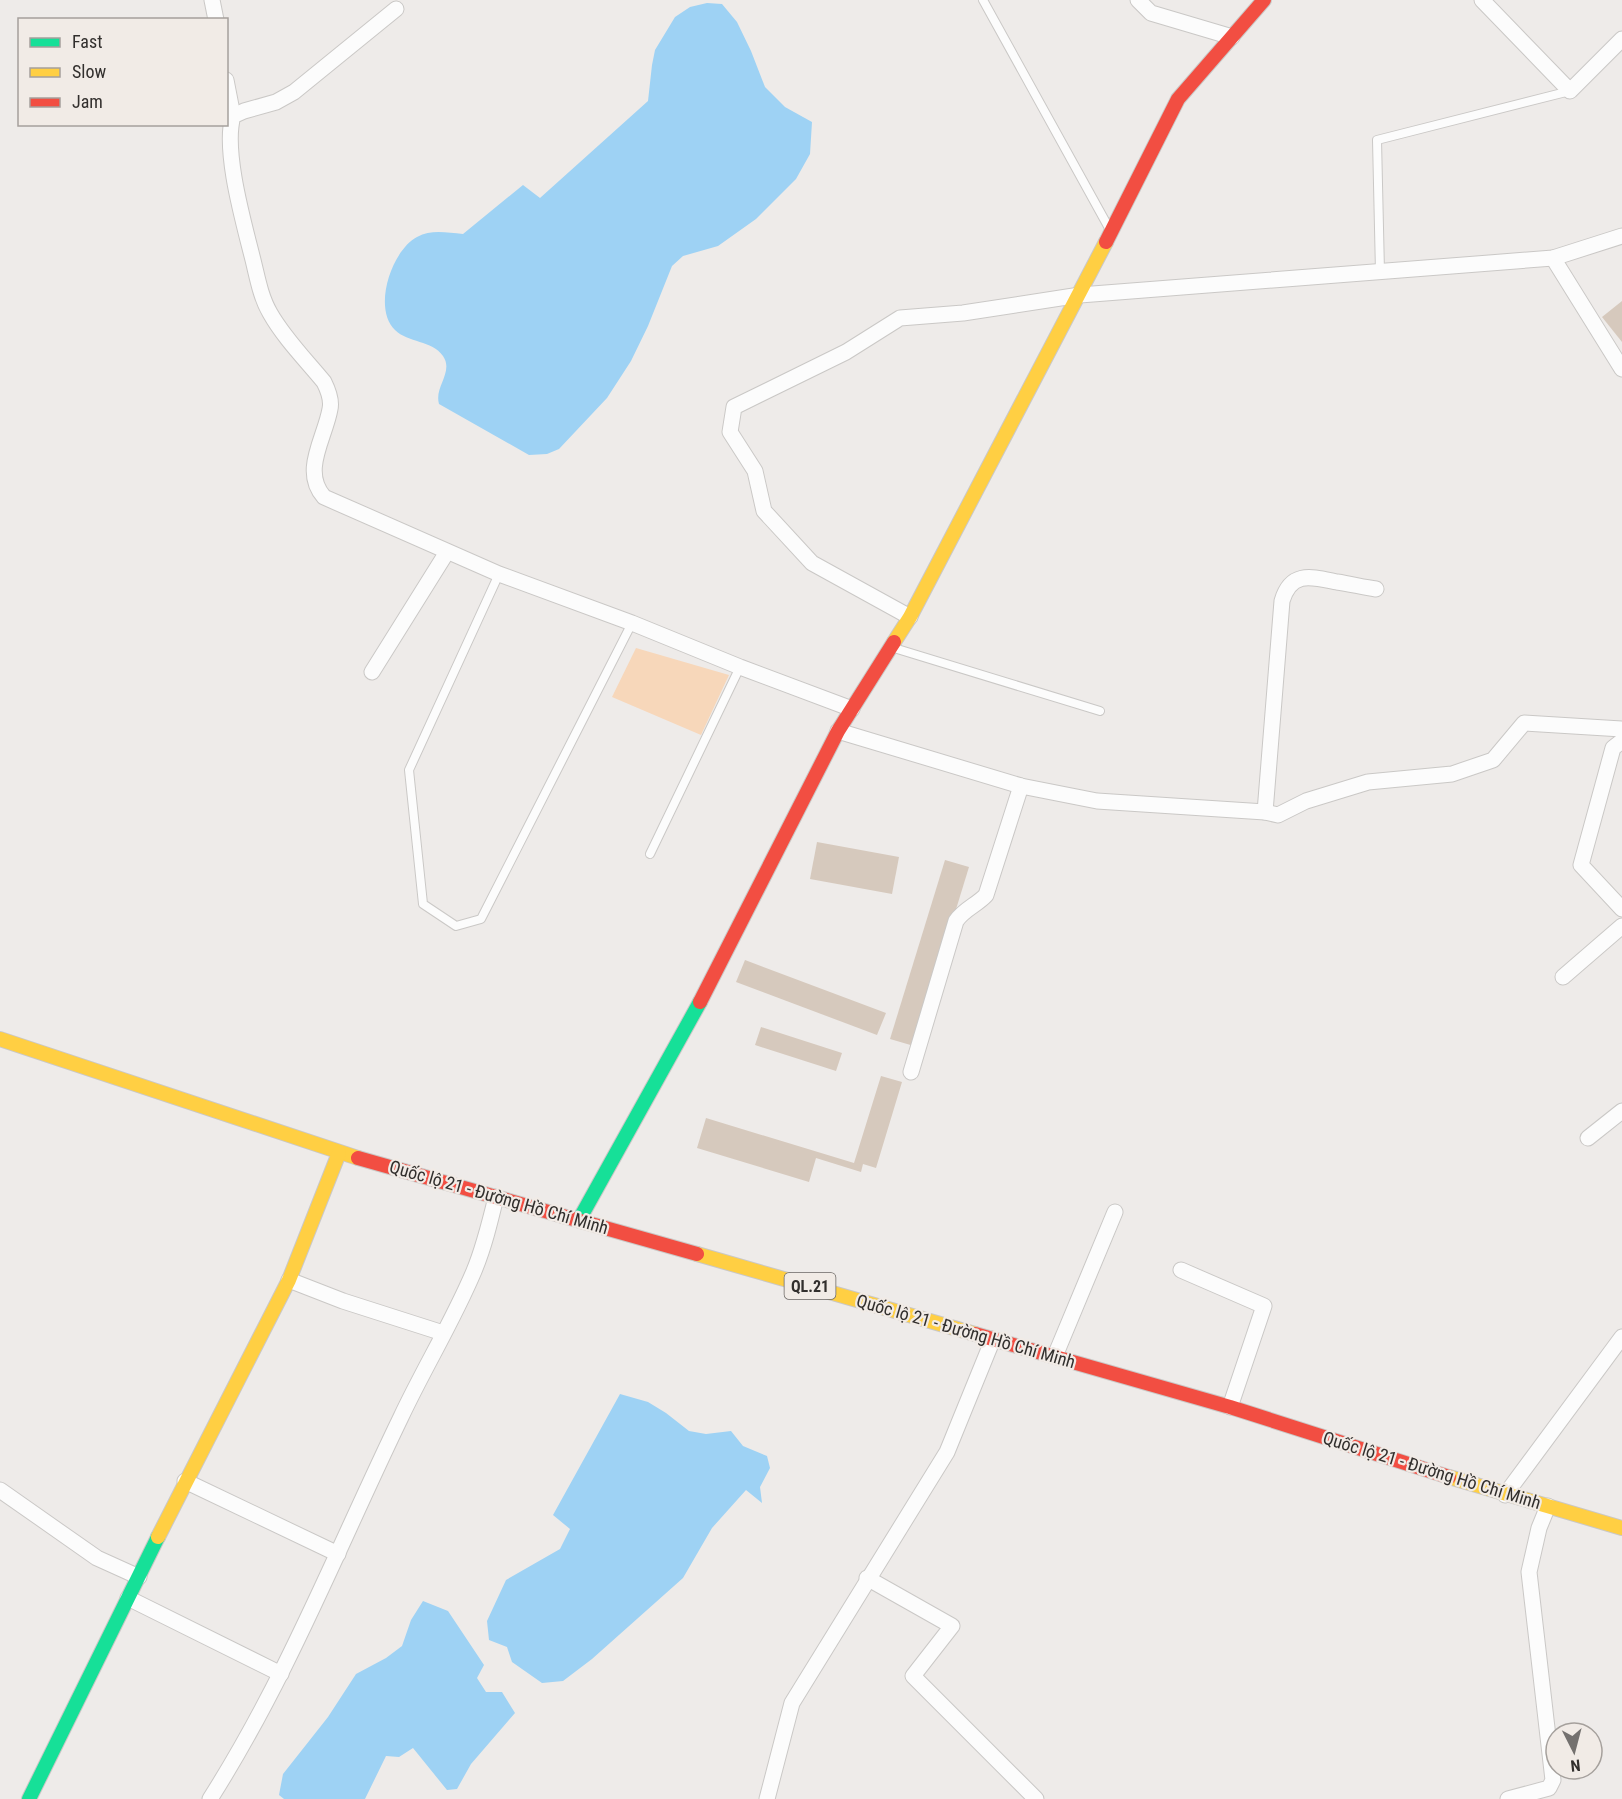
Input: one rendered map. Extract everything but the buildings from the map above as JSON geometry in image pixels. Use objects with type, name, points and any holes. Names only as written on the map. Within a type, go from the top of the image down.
[{"type":"main road","points":[[579,1220],[698,1007],[838,731],[910,617],[1080,296],[1178,99],[1264,0]]},
{"type":"main road","name":"Quốc lộ 21 - Đường Hồ Chí Minh","points":[[0,1040],[339,1153],[1230,1407],[1505,1494],[1622,1528]]},
{"type":"main road","points":[[29,1799],[185,1481],[289,1280],[339,1153]]},
{"type":"street","points":[[212,0],[216,18]]},
{"type":"street","points":[[1138,0],[1151,13],[1232,37]]},
{"type":"street","points":[[1485,1],[1570,91],[1622,39]]},
{"type":"street","points":[[233,116],[276,102],[294,92],[396,9]]},
{"type":"street","points":[[228,90],[233,116],[230,141],[240,207],[260,290],[269,313],[324,382],[329,393],[331,407],[313,470],[316,488],[324,497],[499,574],[632,622],[740,667],[852,709]]},
{"type":"street","points":[[910,617],[812,563],[764,511],[755,471],[730,432],[734,407],[846,352],[900,318],[963,313],[1080,296],[1553,258],[1622,236]]},
{"type":"street","points":[[1553,258],[1622,369]]},
{"type":"street","points":[[372,672],[447,552]]},
{"type":"street","points":[[1265,812],[1282,601],[1285,590],[1292,582],[1308,576],[1376,589]]},
{"type":"street","points":[[838,731],[1021,786],[1097,801],[1265,812],[1278,815],[1306,801],[1368,782],[1452,774],[1493,760],[1524,723],[1622,729]]},
{"type":"street","points":[[1622,741],[1613,748],[1581,865],[1622,909]]},
{"type":"street","points":[[911,1072],[957,921],[964,911],[981,901],[986,895],[1021,786]]},
{"type":"street","points":[[1563,977],[1622,926]]},
{"type":"street","points":[[1588,1138],[1622,1111]]},
{"type":"street","points":[[210,1799],[232,1764],[281,1674],[401,1416],[474,1272],[496,1197]]},
{"type":"street","points":[[1055,1356],[1116,1212]]},
{"type":"street","points":[[1181,1270],[1264,1306],[1230,1407]]},
{"type":"street","points":[[289,1280],[343,1301],[443,1333]]},
{"type":"street","points":[[1505,1494],[1622,1337]]},
{"type":"street","points":[[767,1799],[792,1702],[947,1452],[993,1339]]},
{"type":"street","points":[[185,1481],[338,1554]]},
{"type":"street","points":[[0,1490],[97,1558],[139,1577]]},
{"type":"street","points":[[1508,1799],[1550,1788],[1553,1780],[1529,1572],[1539,1528],[1548,1506]]},
{"type":"street","points":[[867,1578],[952,1626],[913,1676],[1036,1799]]},
{"type":"street","points":[[128,1598],[281,1674]]},
{"type":"lane","points":[[983,0],[1111,232]]},
{"type":"lane","points":[[1380,272],[1377,140],[1570,91]]},
{"type":"lane","points":[[499,574],[409,770],[423,904],[456,927],[481,920],[632,622]]},
{"type":"lane","points":[[889,647],[1100,711]]},
{"type":"lane","points":[[650,854],[740,667]]},
{"type":"shaded area","points":[[636,648],[729,675],[701,735],[612,697]]},
{"type":"water","points":[[707,3],[722,4],[737,22],[765,87],[785,107],[812,122],[810,154],[796,179],[756,219],[718,246],[683,256],[672,266],[631,361],[607,398],[559,449],[547,454],[529,455],[439,404],[439,392],[446,368],[443,356],[433,347],[400,334],[388,320],[385,294],[393,266],[408,244],[417,237],[434,232],[463,234],[523,185],[540,198],[648,101],[655,50],[675,17],[690,7]]},
{"type":"water","points":[[620,1394],[648,1402],[689,1431],[706,1434],[731,1431],[743,1446],[767,1456],[770,1468],[760,1487],[762,1503],[746,1490],[712,1528],[683,1578],[592,1659],[563,1681],[542,1683],[512,1662],[507,1647],[489,1640],[487,1621],[506,1580],[560,1549],[570,1529],[553,1515]]},
{"type":"water","points":[[423,1601],[448,1611],[484,1665],[477,1678],[486,1692],[502,1692],[515,1713],[471,1764],[457,1789],[447,1790],[413,1748],[399,1757],[386,1756],[365,1799],[284,1799],[279,1795],[283,1774],[328,1717],[356,1674],[386,1658],[402,1646],[411,1620]]},
{"type":"traffic: fast","points":[[579,1220],[700,1002]]},
{"type":"traffic: fast","points":[[29,1799],[158,1537]]},
{"type":"traffic: slow","points":[[894,642],[910,617],[1106,242]]},
{"type":"traffic: slow","points":[[0,1039],[358,1158]]},
{"type":"traffic: slow","points":[[158,1537],[289,1280],[339,1153]]},
{"type":"traffic: slow","points":[[697,1254],[975,1334]]},
{"type":"traffic: slow","points":[[1449,1477],[1622,1528]]},
{"type":"traffic: jam","points":[[1106,242],[1178,99],[1264,0]]},
{"type":"traffic: jam","points":[[700,1002],[838,731],[894,642]]},
{"type":"traffic: jam","points":[[358,1158],[697,1254]]},
{"type":"traffic: jam","points":[[975,1334],[1230,1407],[1449,1477]]}]
